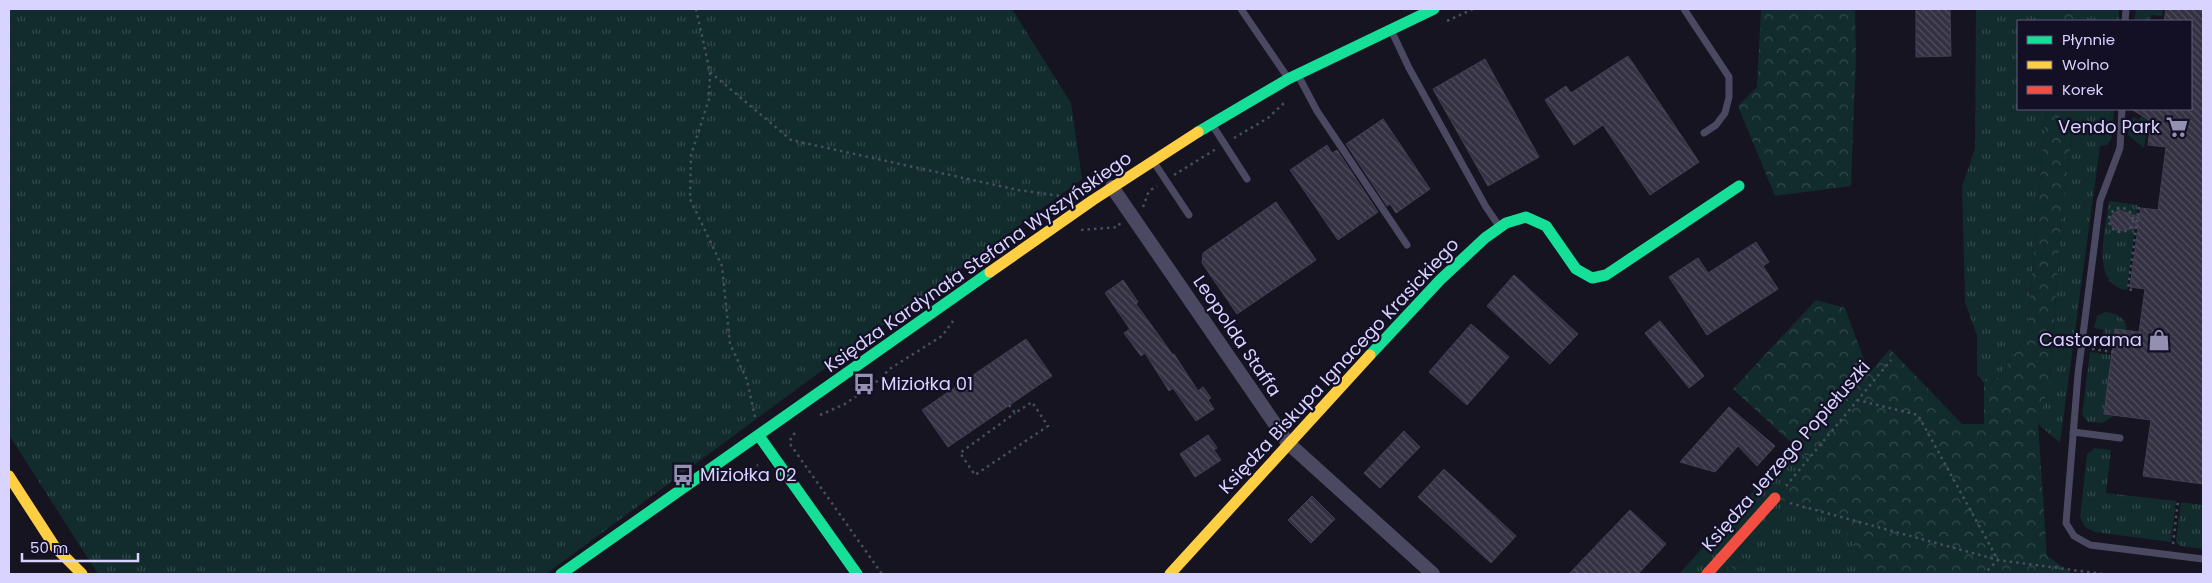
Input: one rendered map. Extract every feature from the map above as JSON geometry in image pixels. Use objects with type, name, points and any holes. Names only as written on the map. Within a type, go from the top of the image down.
[{"type":"street","name":"Księdza Kardynała Stefana Wyszyńskiego","points":[[561,574],[1153,160],[1293,76],[1434,9]]},
{"type":"street","name":"Księdza Biskupa Ignacego Krasickiego","points":[[1170,574],[1288,443],[1440,280],[1500,227],[1506,223],[1526,217],[1546,226],[1576,269],[1592,278],[1606,275],[1739,186]]},
{"type":"street","name":"Leopolda Staffa","points":[[1112,187],[1288,443],[1428,573]]},
{"type":"street","points":[[759,436],[857,574]]},
{"type":"street","points":[[9,476],[55,547],[82,574]]},
{"type":"street","name":"Księdza Jerzego Popiełuszki","points":[[1706,574],[1775,498]]},
{"type":"lane","points":[[1241,9],[1293,76],[1407,245]]},
{"type":"lane","points":[[1684,9],[1729,77],[1730,97],[1725,113],[1716,125],[1704,133]]},
{"type":"lane","points":[[1391,29],[1486,207],[1500,227]]},
{"type":"lane","points":[[2122,110],[2120,148],[2100,201],[2065,517],[2071,533],[2090,545],[2203,559]]},
{"type":"lane","points":[[1211,124],[1247,179]]},
{"type":"lane","points":[[1153,160],[1188,214]]},
{"type":"lane","points":[[2073,432],[2120,438]]},
{"type":"path","points":[[696,9],[710,72],[709,99],[691,154],[690,199],[722,266],[730,344],[748,380],[759,436]]},
{"type":"path","points":[[710,72],[791,140],[1018,190],[1094,200]]},
{"type":"path","points":[[2132,290],[2128,289],[2139,206],[2142,206]]},
{"type":"path","points":[[2118,208],[2128,209],[2133,217],[2132,226],[2125,232],[2116,232],[2109,225],[2110,215],[2118,208]]},
{"type":"path","points":[[1079,230],[1118,227],[1119,223]]},
{"type":"path","points":[[816,417],[845,404],[875,383],[891,368],[942,336],[958,315]]},
{"type":"path","points":[[2091,349],[2112,352]]},
{"type":"path","name":"Księdza Jerzego Popiełuszki","points":[[1775,498],[1891,360]]},
{"type":"path","points":[[1857,400],[1918,415],[1998,560]]},
{"type":"path","points":[[1032,402],[1048,426],[975,475],[960,453],[1015,413],[1032,402]]},
{"type":"path","points":[[1009,405],[1015,413]]},
{"type":"path","points":[[796,431],[791,437],[790,444],[882,574]]},
{"type":"path","points":[[1775,498],[1998,560],[2103,574]]},
{"type":"path","points":[[2173,544],[2178,501]]},
{"type":"path","points":[[1984,574],[1998,560]]},
{"type":"green space","points":[[9,9],[1012,9],[1071,103],[1082,179],[546,574],[98,574],[9,435]]},
{"type":"green space","points":[[1761,9],[1855,9],[1856,54],[1851,186],[1775,196],[1738,106],[1757,87]]},
{"type":"green space","points":[[1976,9],[2053,9],[2053,20],[2017,20],[2017,110],[2046,110],[2027,334],[1999,377],[1984,382],[1977,375],[1977,336],[1965,302],[1962,187],[1975,148]]},
{"type":"green space","points":[[2053,9],[2086,9],[2086,20],[2053,20]]},
{"type":"green space","points":[[2086,9],[2119,9],[2119,20],[2086,20]]},
{"type":"green space","points":[[2136,9],[2163,9],[2162,16],[2151,15],[2150,20],[2134,20]]},
{"type":"green space","points":[[2046,110],[2075,110],[2061,221],[2050,380],[2038,424],[2047,556],[2073,574],[1874,574],[1834,515],[1775,498],[1809,459],[1733,389],[1816,300],[1845,308],[1869,373],[1890,349],[1962,424],[1984,424],[1984,382],[1999,377],[2027,334]]},
{"type":"green space","points":[[2075,110],[2114,110],[2111,140],[2107,145],[2100,146],[2060,443],[2038,424],[2050,380],[2061,221]]},
{"type":"green space","points":[[2144,110],[2150,110],[2144,148],[2128,135],[2129,123],[2133,117],[2139,120]]},
{"type":"green space","points":[[2109,201],[2138,205],[2127,290],[2115,286],[2108,278],[2104,267],[2103,240]]},
{"type":"green space","points":[[2105,312],[2119,316],[2127,328],[2113,348],[2101,347],[2104,330],[2094,328],[2097,316]]},
{"type":"green space","points":[[2090,352],[2112,355],[2115,415],[2102,423],[2088,422],[2082,415]]},
{"type":"green space","points":[[1794,446],[1809,459],[1775,498],[1834,515],[1874,574],[1755,574],[1745,558],[1722,572],[1723,574],[1679,574]]},
{"type":"green space","points":[[2095,448],[2111,450],[2106,493],[2176,501],[2171,542],[2095,532],[2085,527],[2080,517],[2087,454]]},
{"type":"green space","points":[[2181,502],[2203,505],[2203,549],[2180,546],[2176,541]]},
{"type":"green space","points":[[1745,558],[1755,574],[1722,573]]},
{"type":"building","points":[[1916,9],[1950,9],[1951,56],[1916,57]]},
{"type":"building","name":"Castorama","points":[[2166,9],[2203,9],[2203,484],[2143,476],[2151,420],[2104,414],[2115,329],[2139,332],[2145,289],[2130,287],[2138,228],[2117,231],[2112,226],[2110,219],[2119,210],[2139,217],[2141,208],[2158,210],[2166,147],[2148,145],[2151,121],[2133,110],[2192,110],[2192,20],[2164,20]]},
{"type":"building","points":[[1628,56],[1699,162],[1650,195],[1603,125],[1574,145],[1545,100],[1566,86],[1571,93]]},
{"type":"building","points":[[1485,59],[1539,157],[1488,186],[1433,89]]},
{"type":"building","points":[[1383,119],[1430,189],[1396,213],[1390,204],[1387,206],[1346,144]]},
{"type":"building","points":[[1327,145],[1332,153],[1337,150],[1378,212],[1338,240],[1290,170]]},
{"type":"building","points":[[1276,202],[1316,260],[1237,314],[1202,263],[1203,253]]},
{"type":"building","points":[[1756,242],[1769,262],[1763,266],[1778,289],[1707,335],[1669,277],[1698,258],[1708,273]]},
{"type":"building","points":[[1514,275],[1578,334],[1550,364],[1487,306]]},
{"type":"building","points":[[1123,280],[1138,302],[1136,304],[1174,354],[1198,391],[1203,387],[1211,398],[1208,400],[1214,409],[1196,421],[1173,388],[1169,391],[1145,353],[1141,356],[1124,333],[1130,329],[1105,293]]},
{"type":"building","points":[[1660,321],[1704,376],[1689,388],[1645,333]]},
{"type":"building","points":[[1471,324],[1509,357],[1467,405],[1429,372]]},
{"type":"building","points":[[1026,339],[1052,376],[948,447],[922,410]]},
{"type":"building","points":[[1729,407],[1775,446],[1757,466],[1738,446],[1715,472],[1680,462]]},
{"type":"building","points":[[1404,431],[1420,447],[1380,488],[1364,473]]},
{"type":"building","points":[[1208,435],[1217,448],[1214,450],[1221,460],[1195,477],[1180,454]]},
{"type":"building","points":[[1444,469],[1516,536],[1491,563],[1418,497]]},
{"type":"building","points":[[1312,496],[1335,519],[1311,543],[1288,520]]},
{"type":"building","points":[[1630,510],[1666,544],[1638,574],[1569,574]]},
{"type":"traffic: fast","points":[[1198,132],[1288,79],[1434,9]]},
{"type":"traffic: fast","points":[[1370,355],[1440,280],[1485,238],[1506,223],[1526,217],[1546,226],[1576,269],[1592,278],[1606,275],[1739,186]]},
{"type":"traffic: fast","points":[[561,574],[990,272]]},
{"type":"traffic: fast","points":[[759,436],[857,574]]},
{"type":"traffic: slow","points":[[990,272],[1093,200],[1198,132]]},
{"type":"traffic: slow","points":[[1170,574],[1370,355]]},
{"type":"traffic: slow","points":[[9,476],[55,547],[82,574]]},
{"type":"traffic: jam","points":[[1707,574],[1775,498]]},
{"type":"place","name":"Vendo Park","points":[[2177,127]]},
{"type":"place","name":"Castorama","points":[[2159,340]]},
{"type":"place","name":"Miziołka 01","points":[[864,384]]},
{"type":"place","name":"Miziołka 02","points":[[683,475]]}]
